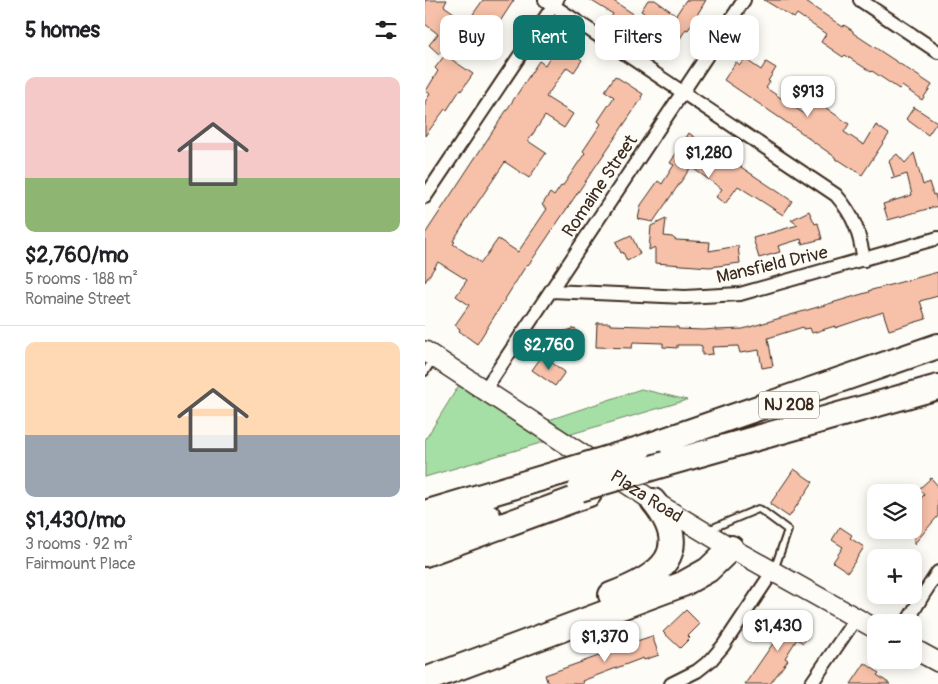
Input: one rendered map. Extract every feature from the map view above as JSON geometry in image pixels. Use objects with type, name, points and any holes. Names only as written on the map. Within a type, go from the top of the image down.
[{"type":"highway","points":[[639,450],[938,346]]},
{"type":"highway","name":"NJ 208","points":[[425,513],[938,360]]},
{"type":"highway","name":"NJ 208","points":[[425,534],[585,491],[665,464],[938,387]]},
{"type":"highway","points":[[425,554],[585,491]]},
{"type":"highway","points":[[425,663],[617,593],[635,585],[661,569],[672,547],[671,532],[668,522],[653,500]]},
{"type":"highway","points":[[425,680],[683,584],[708,570],[731,548]]},
{"type":"street","name":"Romaine Street","points":[[484,390],[744,0]]},
{"type":"street","points":[[860,0],[938,52]]},
{"type":"street","points":[[425,198],[552,2],[836,195],[854,219],[859,233],[863,260]]},
{"type":"street","name":"Mansfield Drive","points":[[551,291],[685,297],[730,295],[765,288],[938,238]]},
{"type":"street","name":"Plaza Road","points":[[428,360],[484,390],[653,500],[731,548],[867,624]]},
{"type":"street","points":[[671,684],[697,672],[711,660],[723,646],[773,571]]},
{"type":"street","points":[[912,614],[938,572]]},
{"type":"street","points":[[811,684],[856,618]]},
{"type":"street","points":[[922,653],[938,662]]},
{"type":"lane","points":[[704,531],[758,509],[761,510],[788,530],[773,571]]},
{"type":"green space","points":[[464,377],[537,424],[641,389],[687,400],[425,477],[425,440]]},
{"type":"building","points":[[425,0],[447,0],[444,6],[457,15],[440,15],[439,54],[429,45],[438,34],[425,24]]},
{"type":"building","points":[[483,0],[514,0],[503,17],[503,15],[472,15]]},
{"type":"building","points":[[590,0],[612,0],[635,15],[613,14]]},
{"type":"building","points":[[648,0],[655,0],[676,15],[647,15],[641,11]]},
{"type":"building","points":[[686,0],[706,0],[697,15],[690,15],[690,27],[688,30],[686,29],[680,39],[680,15],[676,15]]},
{"type":"building","points":[[764,0],[803,0],[843,27],[844,25],[853,33],[932,85],[922,100],[902,86],[899,89],[821,42],[826,34],[797,14],[794,18]]},
{"type":"building","points":[[441,60],[452,60],[473,74],[425,136],[425,102],[430,94],[426,91],[438,71],[435,68]]},
{"type":"building","points":[[548,60],[582,60],[574,72],[567,67],[546,97],[573,114],[564,128],[545,116],[528,141],[546,153],[529,178],[505,162],[453,241],[455,242],[453,244],[481,263],[498,239],[518,252],[547,209],[542,205],[550,193],[554,196],[562,187],[585,153],[583,151],[601,124],[598,121],[614,97],[605,91],[615,76],[643,94],[532,260],[527,264],[477,344],[459,331],[460,329],[455,325],[469,305],[456,296],[467,280],[438,262],[425,282],[425,234],[539,61],[545,65]]},
{"type":"building","points":[[746,60],[761,70],[766,62],[776,68],[766,88],[806,115],[816,101],[849,124],[844,132],[864,145],[876,125],[889,134],[862,175],[836,160],[835,157],[808,137],[724,80],[736,62],[740,65]]},
{"type":"building","points":[[914,107],[937,122],[928,135],[906,119]]},
{"type":"building","points":[[689,133],[701,142],[704,138],[728,155],[726,157],[792,201],[783,215],[738,186],[725,204],[716,197],[722,189],[691,167],[653,222],[638,219],[641,205],[658,181],[662,184],[674,165],[670,163]]},
{"type":"building","points":[[914,153],[923,185],[929,182],[938,206],[888,220],[883,204],[912,195],[907,174],[891,179],[894,176],[889,161],[897,154],[905,163]]},
{"type":"building","points":[[809,211],[815,224],[818,223],[822,239],[802,244],[801,239],[778,246],[780,252],[759,258],[753,238],[798,225],[791,220]]},
{"type":"building","points":[[666,219],[664,236],[672,237],[676,240],[710,242],[709,251],[738,246],[740,263],[710,267],[655,263],[655,247],[649,250],[651,226]]},
{"type":"building","points":[[631,235],[640,254],[627,261],[616,242]]},
{"type":"building","points":[[938,272],[938,296],[920,301],[926,319],[889,330],[883,312],[835,328],[835,326],[812,333],[810,328],[803,329],[803,327],[768,338],[773,366],[762,368],[759,350],[740,353],[738,346],[712,347],[713,354],[702,355],[702,346],[699,345],[677,345],[677,348],[663,347],[663,343],[633,342],[632,348],[596,347],[597,323],[678,327],[678,329],[743,329]]},
{"type":"building","points":[[575,328],[581,342],[561,351],[554,335]]},
{"type":"building","points":[[542,356],[565,372],[555,386],[532,370]]},
{"type":"building","points":[[794,469],[813,482],[789,517],[770,504]]},
{"type":"building","points":[[931,478],[938,486],[938,516],[922,535],[922,497],[924,495],[922,486]]},
{"type":"building","points":[[840,527],[852,535],[850,538],[864,547],[848,572],[833,562],[843,547],[832,540]]},
{"type":"building","points":[[686,610],[700,624],[688,636],[690,638],[680,648],[663,632]]},
{"type":"building","points":[[780,615],[800,626],[809,635],[803,643],[797,639],[785,658],[788,660],[770,684],[745,684],[783,629],[774,623]]},
{"type":"building","points":[[652,636],[659,655],[644,660],[643,658],[582,681],[583,684],[548,684],[545,675],[624,647],[623,643],[637,638],[637,641]]},
{"type":"building","points":[[865,663],[867,669],[873,669],[879,673],[877,675],[890,684],[851,684]]}]
